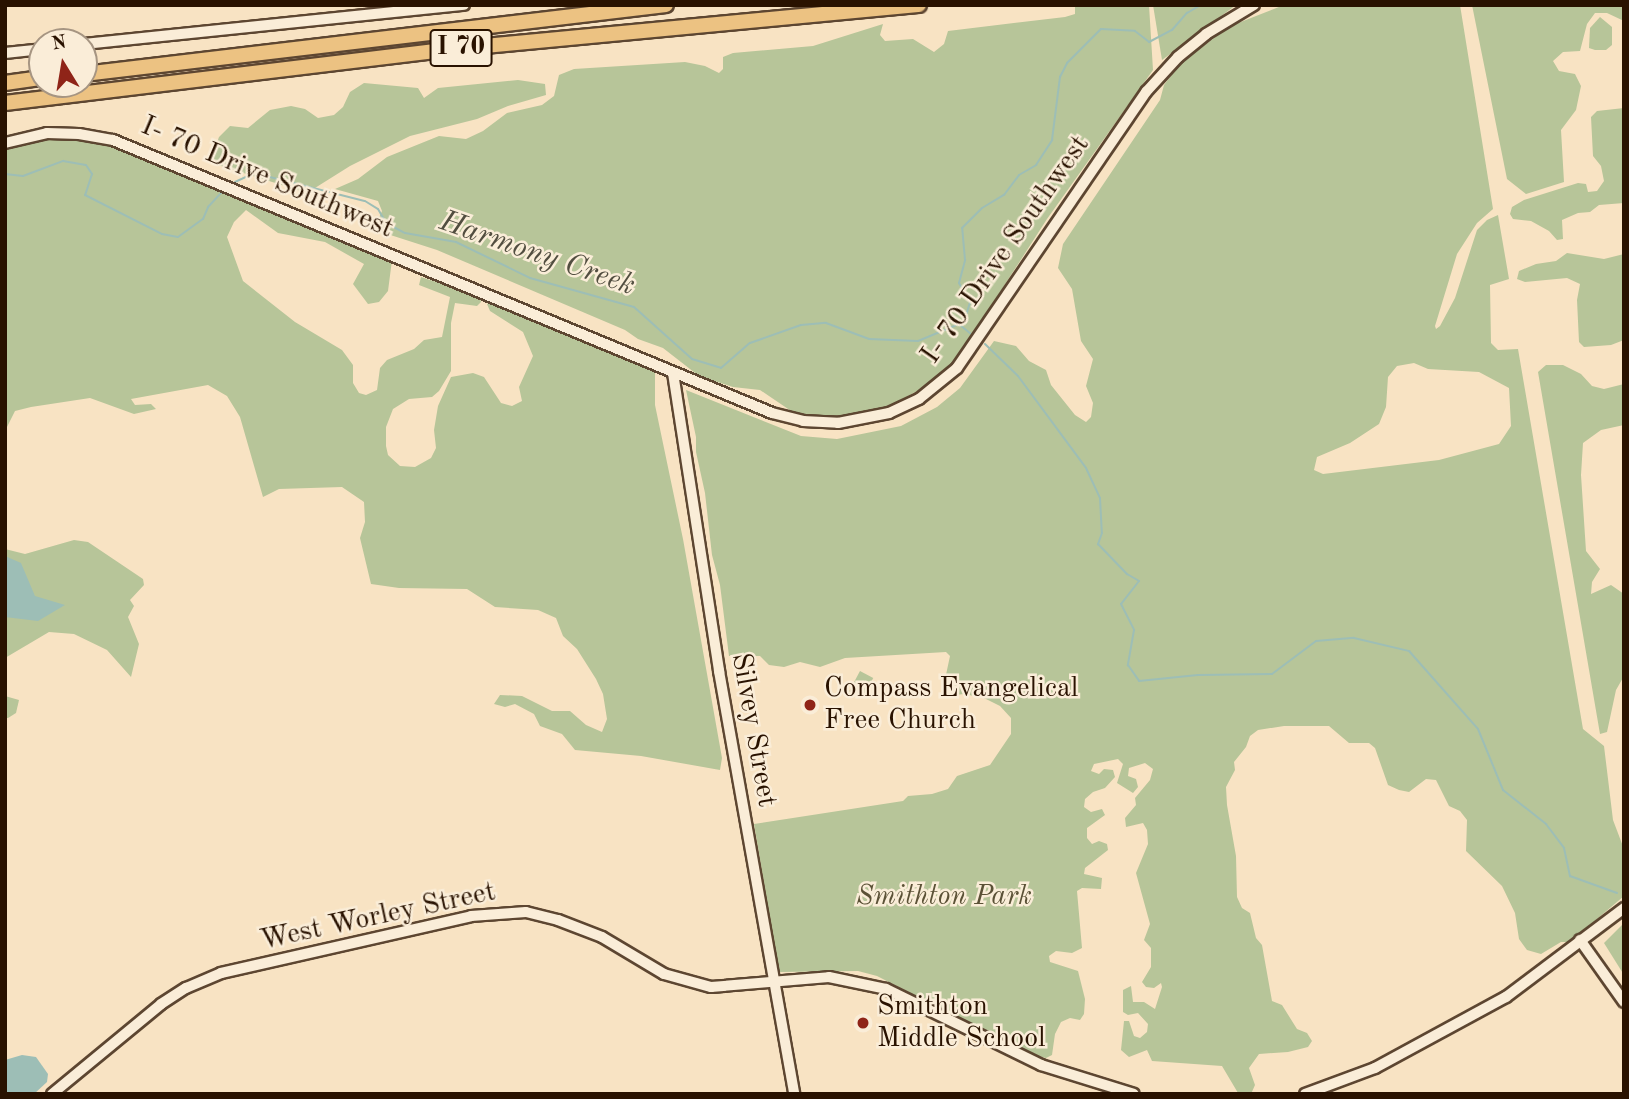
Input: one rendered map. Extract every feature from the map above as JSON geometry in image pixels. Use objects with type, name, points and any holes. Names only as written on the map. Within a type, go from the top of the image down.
[{"type":"highway","name":"I 70","points":[[98,72],[666,5]]},
{"type":"highway","name":"I 70","points":[[5,103],[452,49],[919,5]]},
{"type":"highway","points":[[5,83],[28,80]]},
{"type":"street","points":[[98,43],[464,5]]},
{"type":"street","name":"I- 70 Drive Southwest","points":[[5,143],[47,133],[79,134],[113,140],[153,154],[772,413],[803,421],[838,423],[889,414],[919,399],[957,368],[1146,92],[1178,57],[1206,34],[1254,5]]},
{"type":"street","points":[[5,53],[28,51]]},
{"type":"street","name":"Silvey Street","points":[[673,373],[719,671],[794,1094]]},
{"type":"street","points":[[1305,1094],[1375,1068],[1506,997],[1624,908]]},
{"type":"street","name":"West Worley Street","points":[[52,1094],[161,1004],[198,983],[264,963],[491,912],[526,912],[558,920],[602,937],[664,974],[686,981],[719,987],[830,977],[886,989],[1031,1061],[1134,1094]]},
{"type":"street","points":[[1580,940],[1624,1002]]},
{"type":"green space","points":[[1075,5],[1149,5],[1153,70],[1047,219],[957,359],[930,384],[886,408],[855,418],[820,420],[797,415],[760,390],[733,387],[699,376],[663,348],[638,339],[625,330],[437,250],[378,231],[375,227],[382,211],[378,201],[335,189],[358,179],[387,157],[439,136],[466,139],[483,131],[507,113],[542,105],[554,96],[559,75],[574,69],[685,62],[705,66],[719,73],[723,69],[723,57],[733,53],[813,46],[883,24],[880,35],[885,41],[913,39],[934,52],[944,44],[948,31],[1065,17],[1075,14]]},
{"type":"green space","points":[[1153,5],[1236,5],[1162,60]]},
{"type":"green space","name":"Smithton Park","points":[[1284,5],[1460,5],[1493,209],[1477,223],[1457,254],[1435,326],[1436,329],[1440,326],[1455,298],[1477,230],[1487,220],[1498,215],[1509,279],[1490,285],[1491,343],[1498,350],[1518,349],[1583,729],[1604,746],[1613,820],[1624,849],[1624,896],[1570,942],[1561,942],[1541,954],[1527,950],[1519,939],[1515,913],[1502,886],[1466,851],[1467,820],[1460,811],[1449,806],[1436,780],[1426,779],[1409,792],[1388,785],[1375,748],[1369,743],[1349,743],[1329,726],[1284,726],[1258,730],[1250,736],[1246,747],[1234,762],[1235,770],[1226,787],[1236,856],[1237,897],[1242,908],[1250,913],[1256,938],[1262,945],[1272,1001],[1282,1005],[1297,1029],[1307,1033],[1312,1041],[1308,1047],[1288,1052],[1259,1054],[1249,1068],[1255,1085],[1251,1094],[1238,1093],[1222,1066],[1152,1061],[1147,1050],[1129,1057],[1121,1050],[1124,1021],[1129,1021],[1134,1036],[1140,1038],[1147,1032],[1148,1024],[1138,1013],[1128,1015],[1123,1012],[1123,990],[1131,986],[1133,1002],[1144,1002],[1155,1009],[1162,987],[1161,983],[1154,988],[1146,987],[1142,982],[1151,967],[1151,948],[1144,940],[1150,924],[1136,873],[1148,844],[1147,830],[1143,823],[1126,827],[1125,818],[1136,805],[1135,798],[1150,780],[1153,769],[1145,763],[1129,768],[1128,776],[1136,779],[1138,787],[1133,793],[1117,783],[1123,764],[1118,759],[1094,764],[1091,771],[1099,774],[1104,769],[1113,770],[1115,777],[1105,788],[1093,792],[1085,799],[1084,807],[1091,812],[1102,809],[1105,815],[1087,828],[1087,838],[1092,844],[1099,841],[1107,844],[1108,850],[1085,868],[1084,874],[1102,878],[1101,889],[1082,888],[1077,891],[1082,948],[1072,953],[1056,951],[1049,956],[1050,962],[1078,971],[1085,999],[1084,1014],[1080,1020],[1070,1018],[1061,1022],[1055,1034],[1052,1055],[1046,1058],[1028,1053],[877,976],[858,971],[779,972],[754,824],[903,801],[908,796],[932,794],[948,789],[957,776],[990,765],[1011,734],[1011,718],[1000,706],[984,698],[964,694],[947,696],[944,684],[950,656],[946,652],[845,658],[820,667],[800,662],[784,667],[769,665],[760,656],[729,656],[720,585],[712,555],[705,493],[686,390],[801,436],[837,439],[901,426],[937,407],[960,388],[994,341],[1016,346],[1029,361],[1046,370],[1051,385],[1075,415],[1086,422],[1091,417],[1093,403],[1086,386],[1093,359],[1081,341],[1072,289],[1058,268],[1063,244],[1160,100],[1164,85],[1179,65],[1228,27]],"holes":[[[1414,363],[1428,369],[1479,372],[1509,388],[1511,426],[1499,444],[1439,460],[1323,474],[1314,470],[1317,457],[1350,443],[1379,424],[1386,407],[1388,377],[1397,366]]]},
{"type":"green space","points":[[1472,5],[1624,5],[1624,21],[1607,13],[1595,13],[1587,24],[1580,51],[1563,52],[1553,61],[1559,71],[1575,74],[1581,86],[1576,110],[1561,130],[1564,182],[1526,194],[1507,179]]},
{"type":"green space","points":[[1600,17],[1612,27],[1612,45],[1606,50],[1589,48],[1590,28]]},
{"type":"green space","points":[[518,80],[545,84],[546,95],[477,119],[410,136],[350,166],[307,193],[215,164],[213,153],[219,137],[230,126],[248,128],[270,110],[291,106],[305,109],[318,118],[334,115],[343,107],[350,92],[364,83],[418,88],[424,98],[438,88]]},
{"type":"green space","points":[[1624,108],[1624,203],[1599,205],[1590,212],[1578,213],[1562,220],[1563,239],[1557,240],[1549,231],[1531,221],[1513,219],[1510,214],[1512,207],[1524,200],[1578,183],[1586,184],[1588,192],[1597,191],[1604,181],[1601,166],[1593,156],[1591,117],[1597,111]]},
{"type":"green space","points":[[68,139],[107,145],[157,162],[392,260],[388,291],[379,302],[368,304],[353,284],[364,264],[325,242],[278,233],[246,210],[234,222],[227,237],[243,281],[295,322],[342,350],[353,365],[353,383],[359,393],[366,395],[377,390],[380,368],[387,360],[414,349],[424,340],[442,337],[450,297],[419,285],[421,277],[480,296],[481,302],[477,306],[455,303],[451,323],[451,371],[439,391],[432,397],[409,399],[393,409],[386,427],[386,446],[388,455],[400,466],[415,467],[431,458],[436,448],[434,430],[438,406],[451,377],[473,373],[484,377],[501,403],[512,406],[522,401],[519,387],[533,356],[523,332],[490,311],[487,304],[493,301],[655,372],[655,405],[683,539],[722,758],[720,770],[641,756],[575,750],[562,734],[540,726],[534,714],[515,704],[505,707],[494,704],[500,695],[522,696],[552,711],[570,711],[586,725],[602,732],[607,719],[603,694],[596,679],[577,649],[563,636],[556,618],[538,610],[495,607],[467,589],[399,588],[371,584],[360,538],[365,522],[364,502],[342,487],[279,489],[263,497],[240,417],[227,396],[208,385],[131,399],[135,405],[151,404],[156,409],[134,414],[90,398],[31,407],[15,411],[5,431],[5,147],[38,140]]},
{"type":"green space","points":[[1567,253],[1604,259],[1624,254],[1624,340],[1611,345],[1584,347],[1579,342],[1577,300],[1580,284],[1567,278],[1525,282],[1517,279],[1519,271],[1536,264],[1556,261]]},
{"type":"green space","points":[[1546,365],[1563,365],[1581,374],[1592,386],[1604,389],[1624,384],[1624,425],[1601,430],[1583,443],[1581,475],[1586,551],[1600,569],[1592,582],[1591,594],[1611,585],[1624,594],[1624,676],[1616,690],[1607,732],[1600,734],[1538,372]]},
{"type":"green space","points":[[74,540],[88,542],[143,579],[144,585],[130,600],[134,606],[128,617],[139,644],[131,677],[107,650],[74,634],[49,632],[5,658],[5,549],[25,554]]},
{"type":"green space","points":[[860,671],[873,678],[862,698],[849,691]]},
{"type":"green space","points":[[5,696],[19,700],[16,713],[8,718],[5,718]]},
{"type":"green space","points":[[1624,923],[1624,975],[1604,943]]},
{"type":"water","points":[[5,556],[21,563],[35,596],[65,605],[38,621],[5,617]]},
{"type":"water","points":[[22,1055],[36,1057],[48,1074],[47,1082],[34,1094],[5,1094],[5,1060]]},
{"type":"waterway","name":"Harmony Creek","points":[[235,182],[254,173],[365,201],[378,209],[386,223],[405,233],[456,242],[530,278],[634,307],[692,359],[721,368],[750,343],[801,325],[826,323],[869,339],[918,341],[964,322],[970,302],[959,283],[965,260],[962,228],[982,208],[1004,195],[1019,175],[1036,165],[1052,140],[1060,77],[1067,63],[1101,29],[1135,31],[1149,42],[1172,30],[1187,13],[1201,5]]},
{"type":"waterway","name":"Harmony Creek","points":[[5,174],[23,176],[63,161],[86,165],[92,174],[85,195],[162,234],[178,237],[203,219],[208,207],[223,191]]},
{"type":"waterway","points":[[960,325],[970,333]]},
{"type":"waterway","points":[[985,344],[1018,376],[1086,468],[1100,498],[1102,533],[1098,544],[1127,574],[1139,581],[1121,604],[1134,630],[1128,665],[1139,681],[1198,675],[1272,674],[1316,641],[1354,638],[1409,651],[1478,729],[1503,790],[1546,824],[1564,848],[1570,876],[1617,893]]},
{"type":"place","name":"Compass Evangelical Free Church","points":[[810,705]]},
{"type":"place","name":"Smithton Middle School","points":[[863,1023]]}]
